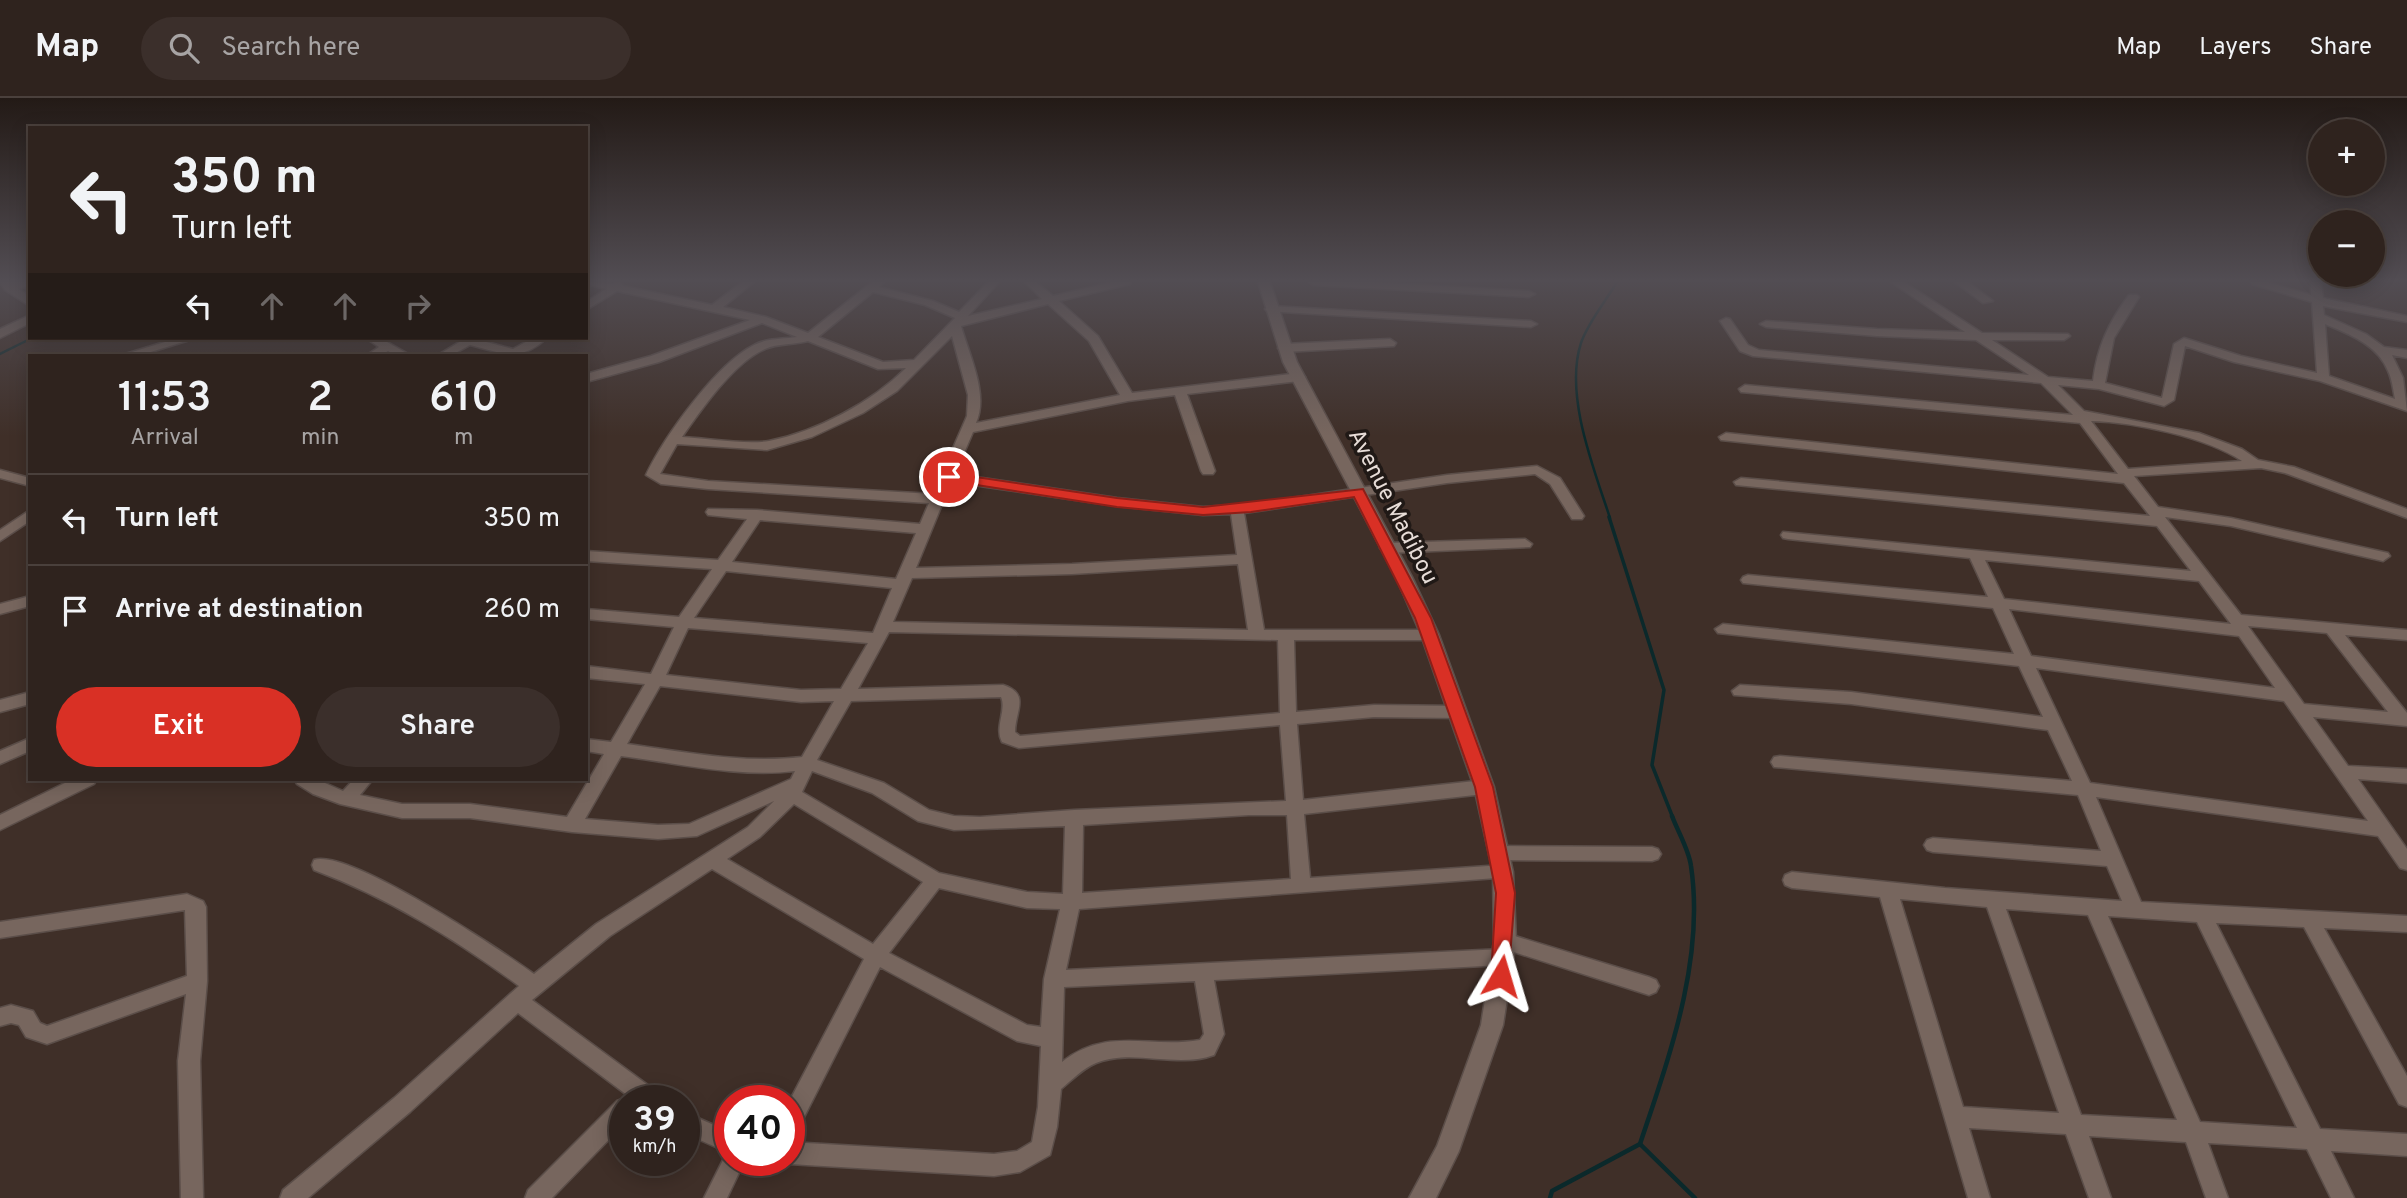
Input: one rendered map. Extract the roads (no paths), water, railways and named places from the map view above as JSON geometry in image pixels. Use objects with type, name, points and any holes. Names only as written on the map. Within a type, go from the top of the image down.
[{"type":"street","points":[[588,378],[634,366],[723,333]]},
{"type":"street","points":[[797,333],[882,366],[916,364]]},
{"type":"street","points":[[814,333],[808,338],[771,343],[750,352],[719,381],[674,440],[653,475],[662,481],[940,499]]},
{"type":"street","points":[[674,440],[767,446],[791,440],[841,419],[878,398],[947,333]]},
{"type":"street","points":[[291,1198],[534,985],[603,930],[754,832],[795,789],[843,697],[881,633],[973,416],[974,395],[960,333]]},
{"type":"street","points":[[1088,333],[1094,339],[1128,397]]},
{"type":"street","name":"Avenue Madibou","points":[[1279,333],[1284,348],[1404,578],[1430,635],[1484,787],[1501,863],[1504,949],[1492,1025],[1447,1151],[1422,1198]]},
{"type":"street","points":[[1735,333],[1744,348],[1757,354],[2099,385],[2167,401],[2180,344],[2184,342],[2238,359],[2323,378],[2405,406]]},
{"type":"street","points":[[1899,333],[1980,339],[2063,336]]},
{"type":"street","points":[[1972,333],[2045,380],[2082,417],[2240,625],[2407,863]]},
{"type":"street","points":[[2099,385],[2103,346],[2109,333]]},
{"type":"street","points":[[2320,333],[2323,378]]},
{"type":"street","points":[[2350,333],[2382,350],[2407,354]]},
{"type":"street","points":[[132,354],[183,340]]},
{"type":"street","points":[[376,340],[402,354]]},
{"type":"street","points":[[446,354],[471,340],[514,353],[537,340]]},
{"type":"street","points":[[1284,348],[1390,343]]},
{"type":"street","points":[[375,354],[389,346]]},
{"type":"street","points":[[2382,350],[2394,367],[2397,391],[2405,406]]},
{"type":"street","points":[[968,429],[1128,397],[1299,377]]},
{"type":"street","points":[[1745,388],[2082,417],[2203,439],[2234,449],[2255,464]]},
{"type":"street","points":[[1179,390],[1208,471]]},
{"type":"street","points":[[1726,437],[2127,476],[2255,464],[2289,470],[2407,514]]},
{"type":"street","points":[[949,477],[1170,509],[1237,510],[1537,470],[1555,481],[1577,516]]},
{"type":"street","points":[[4,477],[28,482]]},
{"type":"street","points":[[1741,482],[2231,522],[2383,556]]},
{"type":"street","points":[[1237,510],[1257,635]]},
{"type":"street","points":[[713,512],[925,529]]},
{"type":"street","points":[[572,825],[614,747],[655,681],[682,623],[724,566],[757,514]]},
{"type":"street","points":[[0,537],[28,516]]},
{"type":"street","points":[[1788,535],[2204,577]]},
{"type":"street","points":[[1387,548],[1525,544]]},
{"type":"street","points":[[1975,553],[2084,789],[2135,910]]},
{"type":"street","points":[[588,556],[903,579],[1245,559]]},
{"type":"street","points":[[1748,580],[2240,625],[2407,635]]},
{"type":"street","points":[[0,609],[28,602]]},
{"type":"street","points":[[588,614],[682,623],[881,633],[1430,635]]},
{"type":"street","points":[[1723,629],[2024,660],[2405,720]]},
{"type":"street","points":[[2332,629],[2405,720]]},
{"type":"street","points":[[1286,636],[1288,719],[1301,886]]},
{"type":"street","points":[[588,672],[801,696],[1003,691],[1010,694],[1012,699],[1006,732],[1008,738],[1019,742],[1374,711],[1458,712]]},
{"type":"street","points":[[1740,691],[1851,698],[2054,725]]},
{"type":"street","points":[[0,706],[28,699]]},
{"type":"street","points":[[0,758],[28,745]]},
{"type":"street","points":[[588,746],[614,747],[737,765],[775,767],[807,763],[877,788],[924,816],[954,823],[980,824],[1074,817],[1295,808],[1484,787]]},
{"type":"street","points":[[1780,762],[2084,789],[2383,830]]},
{"type":"street","points":[[2343,772],[2407,776]]},
{"type":"street","points":[[0,823],[84,781]]},
{"type":"street","points":[[306,781],[346,799],[402,811],[470,811],[572,825],[691,831],[795,789]]},
{"type":"street","points":[[346,799],[362,781]]},
{"type":"street","points":[[795,789],[935,880],[1027,900],[1071,902],[1301,886],[1501,863],[1652,854]]},
{"type":"street","points":[[805,1154],[920,1163],[993,1165],[1020,1161],[1041,1148],[1049,1117],[1052,1083],[1049,1038],[1054,979],[1071,902],[1074,817]]},
{"type":"street","points":[[1933,845],[2113,859]]},
{"type":"street","points":[[713,860],[832,932],[1024,1034],[1049,1038]]},
{"type":"street","points":[[321,865],[369,882],[409,902],[451,926],[534,985]]},
{"type":"street","points":[[805,1093],[877,954],[935,880]]},
{"type":"street","points":[[1792,880],[1994,901],[2203,915],[2407,924]]},
{"type":"street","points":[[1888,892],[1979,1198]]},
{"type":"street","points":[[1994,901],[2100,1198]]},
{"type":"street","points":[[0,930],[187,902],[196,907],[197,981],[189,1061],[192,1198]]},
{"type":"street","points":[[2095,908],[2194,1134],[2217,1198]]},
{"type":"street","points":[[2203,915],[2343,1198]]},
{"type":"street","points":[[2309,919],[2407,1097]]},
{"type":"street","points":[[1054,979],[1203,972],[1504,949],[1649,986]]},
{"type":"street","points":[[1052,1083],[1091,1054],[1124,1048],[1188,1053],[1207,1048],[1214,1034],[1203,972]]},
{"type":"street","points":[[0,1017],[11,1014],[26,1017],[33,1030],[47,1035],[129,1008],[197,981]]},
{"type":"street","points":[[518,1001],[618,1085]]},
{"type":"street","points":[[1954,1117],[2194,1134],[2407,1145]]},
{"type":"street","points":[[536,1198],[609,1128]]},
{"type":"street","points":[[715,1198],[726,1176]]},
{"type":"waterway","points":[[1585,333],[1577,363],[1578,408],[1589,455],[1610,518]]},
{"type":"waterway","points":[[0,354],[28,340]]},
{"type":"waterway","points":[[1609,517],[1664,690],[1652,765],[1673,818]]},
{"type":"waterway","points":[[1640,1144],[1682,1008],[1693,937],[1694,901],[1690,860],[1672,816]]},
{"type":"waterway","points":[[1550,1198],[1552,1191],[1640,1144]]},
{"type":"waterway","points":[[1640,1144],[1695,1198]]}]
